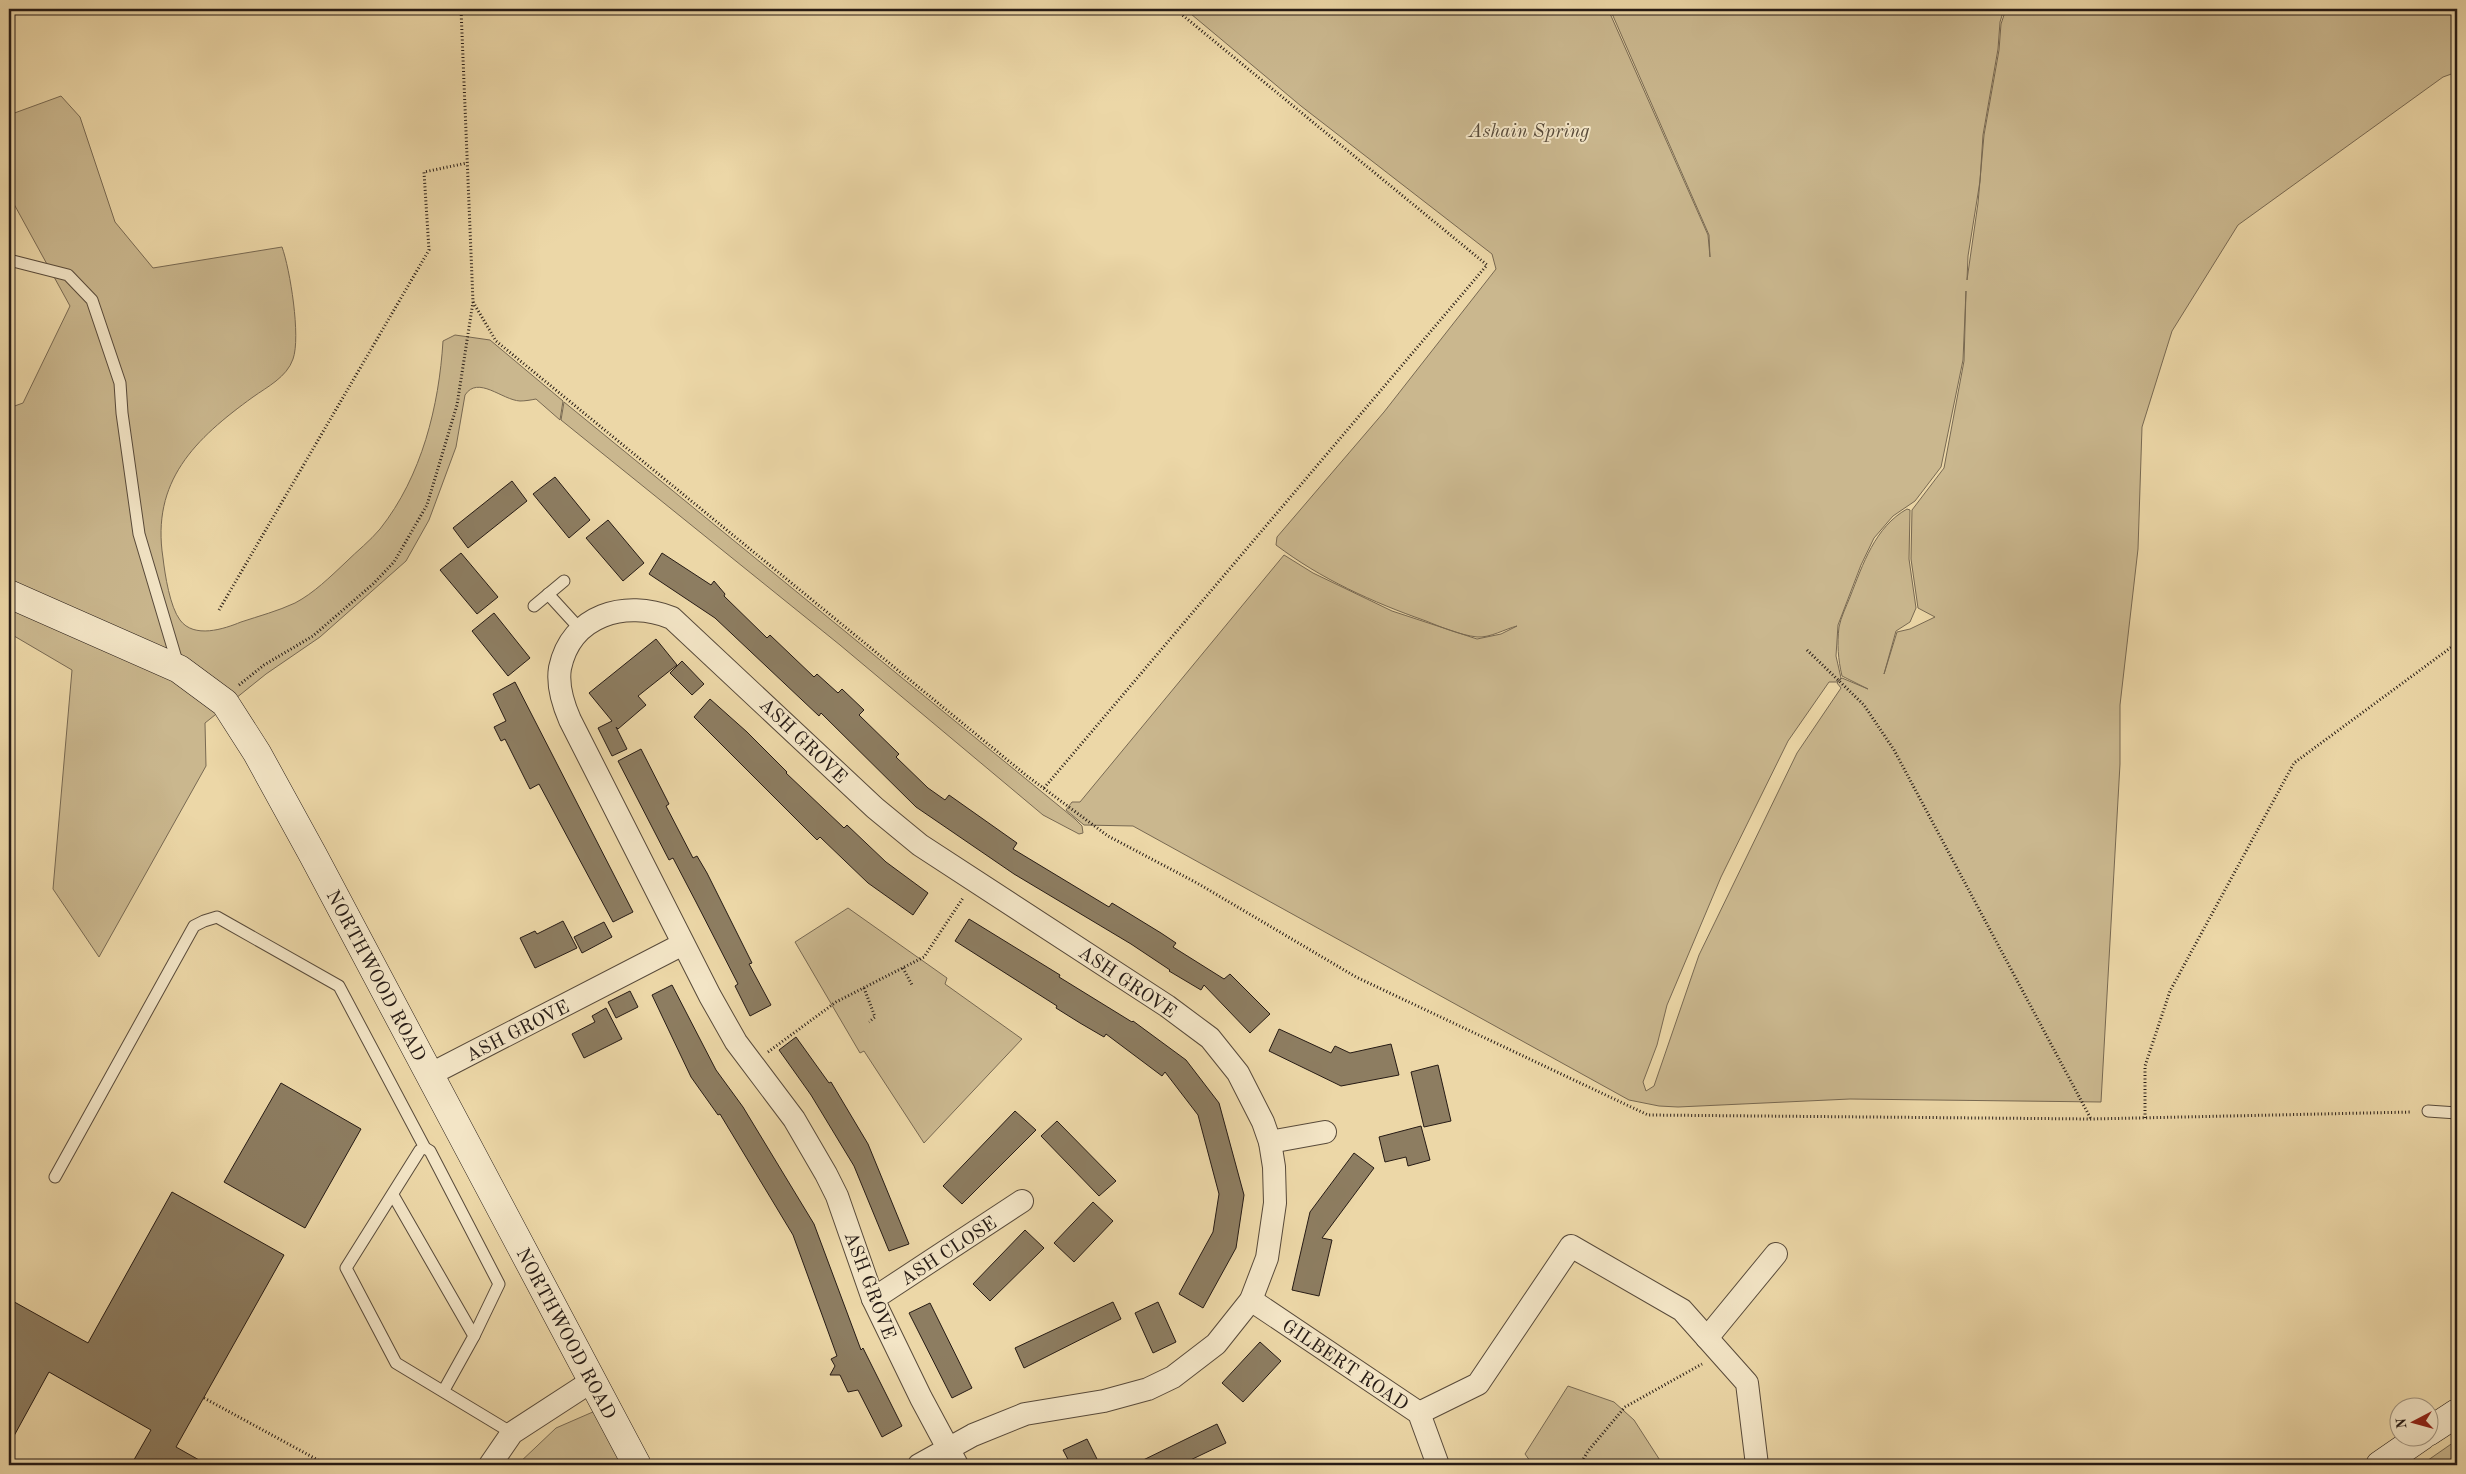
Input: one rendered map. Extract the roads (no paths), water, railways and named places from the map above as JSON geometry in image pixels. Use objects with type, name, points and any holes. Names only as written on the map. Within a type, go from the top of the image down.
[{"type":"street","name":"NORTHWOOD ROAD","points":[[9,594],[179,669],[225,703],[257,753],[431,1074],[637,1465]]},
{"type":"street","name":"ASH GROVE","points":[[919,1465],[952,1457],[998,1423],[1025,1414],[1104,1401],[1148,1389],[1173,1377],[1216,1344],[1251,1300],[1267,1258],[1273,1227],[1275,1176],[1270,1142],[1263,1122],[1238,1073],[1210,1038],[1167,1006],[920,845],[875,808],[672,618],[648,611],[618,612],[602,615],[580,629],[570,640],[560,669],[563,703],[585,752],[683,944],[736,1042],[794,1120],[826,1174],[842,1211],[873,1299],[920,1398],[952,1457]]},
{"type":"street","name":"ASH GROVE","points":[[431,1074],[683,944]]},
{"type":"street","points":[[1270,1142],[1326,1132]]},
{"type":"street","name":"ASH CLOSE","points":[[873,1299],[1022,1201]]},
{"type":"street","points":[[1419,1413],[1478,1384],[1570,1246],[1682,1310],[1747,1383],[1757,1465]]},
{"type":"street","points":[[1714,1346],[1776,1254]]},
{"type":"street","name":"GILBERT ROAD","points":[[1251,1300],[1419,1413],[1438,1465]]},
{"type":"street","points":[[490,1465],[512,1433],[592,1381]]},
{"type":"street","points":[[2438,1425],[2457,1413]]},
{"type":"street","points":[[2380,1465],[2408,1446]]},
{"type":"lane","points":[[9,260],[68,275],[92,300],[120,383],[122,413],[139,534],[179,669]]},
{"type":"lane","points":[[534,606],[564,581]]},
{"type":"lane","points":[[548,594],[580,629]]},
{"type":"lane","points":[[55,1177],[194,926],[217,917],[339,986],[425,1148],[430,1151],[499,1284],[474,1336],[444,1390]]},
{"type":"lane","points":[[2428,1111],[2457,1113]]},
{"type":"lane","points":[[425,1148],[420,1150],[346,1268],[396,1363],[444,1390],[512,1433]]},
{"type":"lane","points":[[393,1195],[474,1336]]},
{"type":"park label","name":"Ashain Spring","points":[[1529,130]]}]
